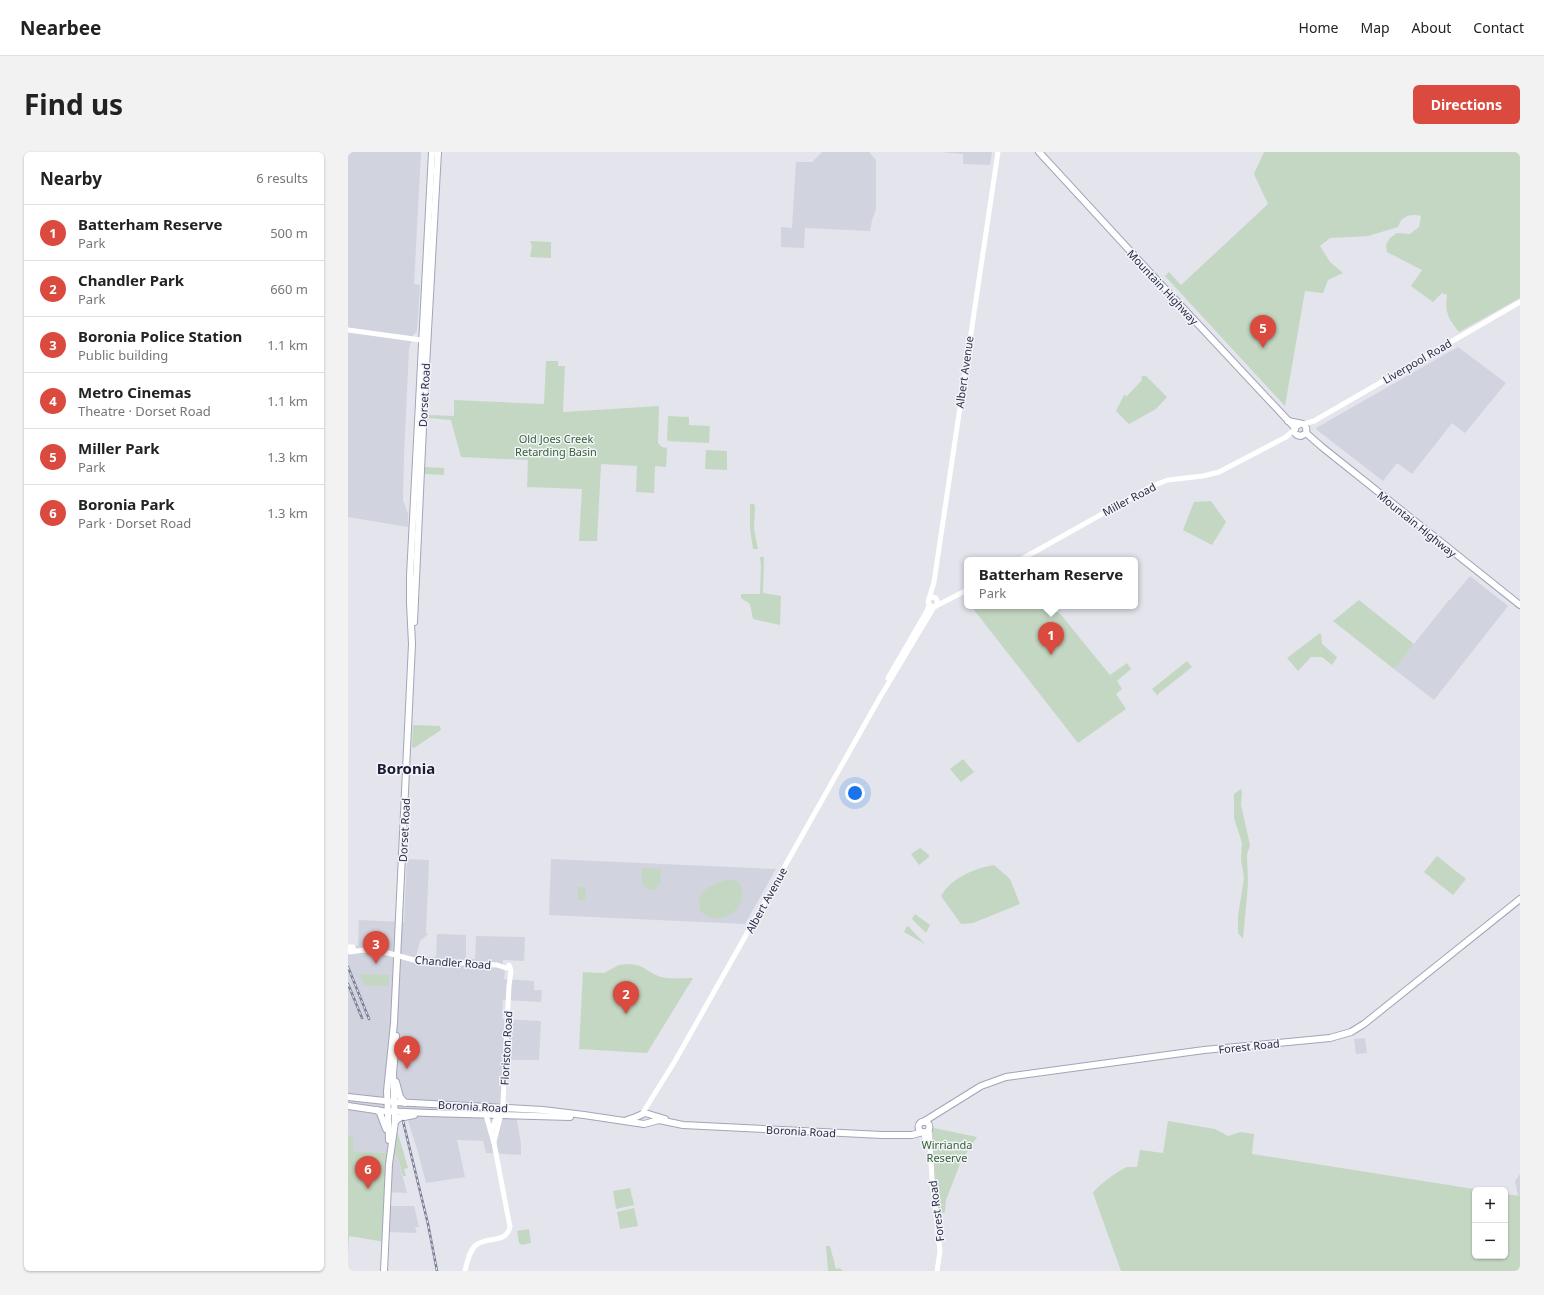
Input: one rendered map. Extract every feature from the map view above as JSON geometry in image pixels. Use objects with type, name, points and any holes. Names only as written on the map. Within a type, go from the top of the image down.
[{"type":"main road","name":"Dorset Road","points":[[432,152],[433,191]]},
{"type":"main road","name":"Dorset Road","points":[[389,1140],[387,1091],[394,1023],[412,638],[410,602],[413,576],[424,341],[433,191],[438,152]]},
{"type":"main road","name":"Albert Avenue","points":[[645,1115],[651,1100],[895,669],[933,606],[938,603],[934,598],[934,582],[997,152]]},
{"type":"main road","name":"Mountain Highway","points":[[1039,152],[1288,421],[1520,605]]},
{"type":"main road","name":"Liverpool Road","points":[[1301,430],[1314,421],[1520,302]]},
{"type":"main road","points":[[348,330],[424,341]]},
{"type":"main road","name":"Miller Road","points":[[1025,557],[1152,486],[1168,480],[1203,476],[1219,472],[1301,430]]},
{"type":"main road","points":[[950,599],[934,598],[928,602],[933,606],[950,599],[964,592]]},
{"type":"main road","name":"Forest Road","points":[[921,1123],[981,1086],[1006,1077],[1200,1051],[1342,1035],[1364,1024],[1520,899]]},
{"type":"main road","name":"Chandler Road","points":[[350,949],[388,953],[404,958],[425,961],[497,965],[508,967]]},
{"type":"main road","name":"Floriston Road","points":[[499,1116],[503,1108],[509,977],[508,967]]},
{"type":"main road","name":"Dorset Road","points":[[384,1271],[391,1148],[395,1122],[393,1074],[396,1051],[396,1028],[394,1023]]},
{"type":"main road","points":[[393,1074],[400,1097],[405,1103]]},
{"type":"main road","points":[[362,1099],[379,1097],[387,1091]]},
{"type":"main road","name":"Boronia Road","points":[[348,1097],[387,1102],[543,1110],[645,1123],[659,1120],[678,1124],[900,1135],[912,1135],[923,1132]]},
{"type":"main road","points":[[436,1114],[445,1109],[448,1105],[453,1109],[468,1115]]},
{"type":"main road","name":"Boronia Road","points":[[348,1106],[395,1112],[436,1114],[486,1116],[527,1115],[583,1118],[597,1117]]},
{"type":"main road","points":[[478,1115],[479,1107]]},
{"type":"main road","name":"Dorset Road","points":[[377,1110],[382,1116],[391,1148]]},
{"type":"main road","name":"Forest Road","points":[[937,1271],[940,1251],[929,1151],[929,1128],[941,1112]]},
{"type":"main road","name":"Boronia Road","points":[[395,1122],[409,1116],[428,1113]]},
{"type":"main road","points":[[645,1115],[650,1119],[645,1123],[640,1120],[645,1115]]},
{"type":"main road","name":"Boronia Road","points":[[622,1120],[645,1115],[658,1116],[678,1124]]},
{"type":"main road","points":[[465,1271],[470,1254],[475,1246],[481,1242],[502,1238],[510,1229],[510,1222],[494,1143],[486,1116]]},
{"type":"main road","points":[[491,1133],[499,1116]]},
{"type":"main road","points":[[494,1143],[499,1116]]},
{"type":"main road","points":[[921,1123],[928,1123],[928,1131],[923,1132],[919,1129],[921,1123]]},
{"type":"main road","name":"Boronia Road","points":[[900,1135],[914,1129],[921,1123]]},
{"type":"main road","name":"Forest Road","points":[[923,1132],[929,1151]]},
{"type":"shaded area","points":[[348,152],[421,152],[414,284],[420,285],[417,331],[413,335],[409,349],[404,455],[403,500],[408,514],[408,527],[348,517]]},
{"type":"shaded area","points":[[822,152],[869,152],[876,160],[876,209],[870,231],[805,228],[804,248],[781,247],[781,227],[792,228],[796,162],[812,162]]},
{"type":"shaded area","points":[[940,152],[992,152],[990,165],[963,164],[963,154]]},
{"type":"shaded area","points":[[1458,347],[1506,383],[1465,433],[1452,423],[1412,474],[1397,463],[1383,481],[1317,430],[1316,428]]},
{"type":"shaded area","points":[[1470,576],[1508,606],[1434,700],[1394,669]]},
{"type":"shaded area","points":[[407,859],[429,860],[426,933],[428,934],[420,941],[416,957],[436,957],[437,934],[466,935],[466,958],[475,959],[476,936],[525,937],[524,961],[503,960],[503,968],[505,971],[504,979],[534,981],[534,990],[542,990],[541,1002],[503,1000],[502,1019],[541,1021],[539,1060],[510,1060],[502,1115],[516,1115],[521,1144],[521,1155],[486,1153],[483,1141],[457,1140],[465,1177],[426,1183],[408,1118],[396,1120],[390,1153],[353,1151],[350,1134],[348,1134],[348,945],[358,946],[359,920],[404,922]]},
{"type":"shaded area","points":[[551,859],[776,869],[745,924],[549,915]]},
{"type":"shaded area","points":[[1365,1038],[1367,1053],[1356,1054],[1354,1039]]},
{"type":"shaded area","points":[[390,1155],[397,1155],[407,1193],[387,1192]]},
{"type":"shaded area","points":[[1520,1174],[1520,1196],[1518,1196],[1515,1181]]},
{"type":"shaded area","points":[[387,1206],[414,1206],[419,1227],[415,1227],[417,1233],[386,1232]]},
{"type":"green space","points":[[1264,152],[1520,152],[1520,298],[1459,332],[1448,315],[1446,307],[1447,295],[1442,293],[1433,302],[1411,286],[1422,270],[1387,252],[1386,245],[1390,238],[1397,233],[1410,234],[1419,227],[1421,216],[1407,216],[1401,220],[1398,227],[1368,236],[1330,238],[1320,246],[1330,262],[1343,273],[1328,280],[1323,293],[1305,291],[1285,406],[1165,276],[1169,272],[1181,285],[1268,204],[1254,174]]},
{"type":"green space","points":[[530,241],[551,242],[551,258],[530,257],[532,246]]},
{"type":"green space","name":"Old Joes Creek Retarding Basin","points":[[546,361],[558,361],[558,366],[565,366],[563,412],[659,406],[658,443],[662,447],[667,448],[666,467],[655,466],[654,493],[636,492],[637,466],[601,464],[597,541],[579,541],[582,489],[527,487],[528,460],[461,457],[451,420],[428,418],[428,415],[454,416],[454,400],[544,404]]},
{"type":"green space","points":[[1146,376],[1167,397],[1156,409],[1129,424],[1116,411],[1124,395],[1127,396],[1142,380],[1141,377]]},
{"type":"green space","points":[[668,416],[689,417],[689,425],[710,426],[709,443],[668,441]]},
{"type":"green space","points":[[706,450],[727,451],[727,470],[705,469]]},
{"type":"green space","points":[[425,467],[444,468],[444,475],[425,474]]},
{"type":"green space","points":[[1211,501],[1226,522],[1212,545],[1183,530],[1194,502]]},
{"type":"green space","points":[[750,504],[754,504],[755,507],[754,529],[758,549],[753,549],[750,529]]},
{"type":"green space","points":[[760,557],[764,557],[763,593],[781,596],[780,625],[753,619],[750,604],[741,598],[741,594],[760,594]]},
{"type":"green space","points":[[1359,600],[1414,644],[1394,669],[1333,621]]},
{"type":"green space","points":[[973,609],[1054,609],[1061,615],[1110,675],[1127,663],[1131,669],[1117,681],[1122,689],[1116,694],[1126,709],[1078,743]]},
{"type":"green space","points":[[1320,633],[1322,644],[1337,657],[1332,665],[1322,657],[1311,657],[1298,671],[1287,658]]},
{"type":"green space","points":[[1187,661],[1192,667],[1158,694],[1158,696],[1152,689]]},
{"type":"green space","points":[[413,725],[440,726],[441,730],[414,748],[412,747]]},
{"type":"green space","points":[[963,759],[974,772],[961,782],[950,769]]},
{"type":"green space","points":[[1241,789],[1241,805],[1250,845],[1247,855],[1248,884],[1243,939],[1238,933],[1238,916],[1244,878],[1241,860],[1242,843],[1234,818],[1234,794]]},
{"type":"green space","points":[[920,848],[929,855],[929,857],[919,865],[911,854]]},
{"type":"green space","points":[[1437,856],[1466,879],[1453,895],[1424,872]]},
{"type":"green space","points":[[994,865],[1010,879],[1020,904],[973,923],[961,924],[941,896],[957,879],[972,871]]},
{"type":"green space","points":[[642,868],[661,869],[660,884],[654,890],[647,889],[642,885]]},
{"type":"green space","points":[[729,879],[738,882],[741,886],[742,899],[736,910],[725,917],[719,918],[713,918],[705,915],[700,910],[699,898],[708,888]]},
{"type":"green space","points":[[578,887],[586,887],[585,900],[578,900]]},
{"type":"green space","points":[[915,914],[930,925],[926,933],[912,919]]},
{"type":"green space","points":[[907,926],[909,927],[925,944],[904,932]]},
{"type":"green space","points":[[627,964],[640,966],[659,977],[693,978],[647,1053],[579,1049],[583,972],[604,973],[619,965]]},
{"type":"green space","points":[[359,974],[389,975],[389,986],[364,985]]},
{"type":"green space","points":[[1168,1121],[1215,1129],[1228,1136],[1240,1132],[1254,1134],[1252,1154],[1472,1189],[1472,1259],[1508,1259],[1508,1194],[1520,1196],[1520,1271],[1121,1271],[1093,1193],[1103,1182],[1119,1171],[1127,1167],[1137,1167],[1140,1150],[1163,1153]]},
{"type":"green space","name":"Wirrianda Reserve","points":[[929,1127],[977,1137],[961,1161],[946,1200],[945,1212],[936,1215]]},
{"type":"green space","points":[[394,1130],[397,1130],[408,1168],[404,1169],[406,1176],[403,1176],[397,1155],[390,1155],[385,1242],[349,1236],[348,1255],[348,1134],[353,1138],[353,1151],[390,1153]]},
{"type":"green space","points":[[630,1188],[634,1205],[616,1209],[613,1191]]},
{"type":"green space","points":[[634,1208],[638,1226],[620,1229],[617,1212]]},
{"type":"green space","points":[[529,1229],[531,1243],[522,1245],[519,1243],[517,1231]]},
{"type":"green space","points":[[826,1246],[830,1246],[836,1269],[839,1268],[843,1271],[828,1271]]},
{"type":"railway","points":[[348,967],[369,1019]]},
{"type":"railway","points":[[348,984],[362,1018]]},
{"type":"railway","points":[[403,1121],[428,1224],[437,1271]]},
{"type":"place","name":"Miller Park","points":[[1263,348]]},
{"type":"place","name":"Batterham Reserve","points":[[1051,655]]},
{"type":"place","name":"Boronia Police Station","points":[[376,964]]},
{"type":"place","name":"Chandler Park","points":[[626,1014]]},
{"type":"place","name":"Metro Cinemas","points":[[407,1069]]},
{"type":"place","name":"Boronia Park","points":[[368,1189]]},
{"type":"district","name":"Boronia","points":[[406,768]]}]
